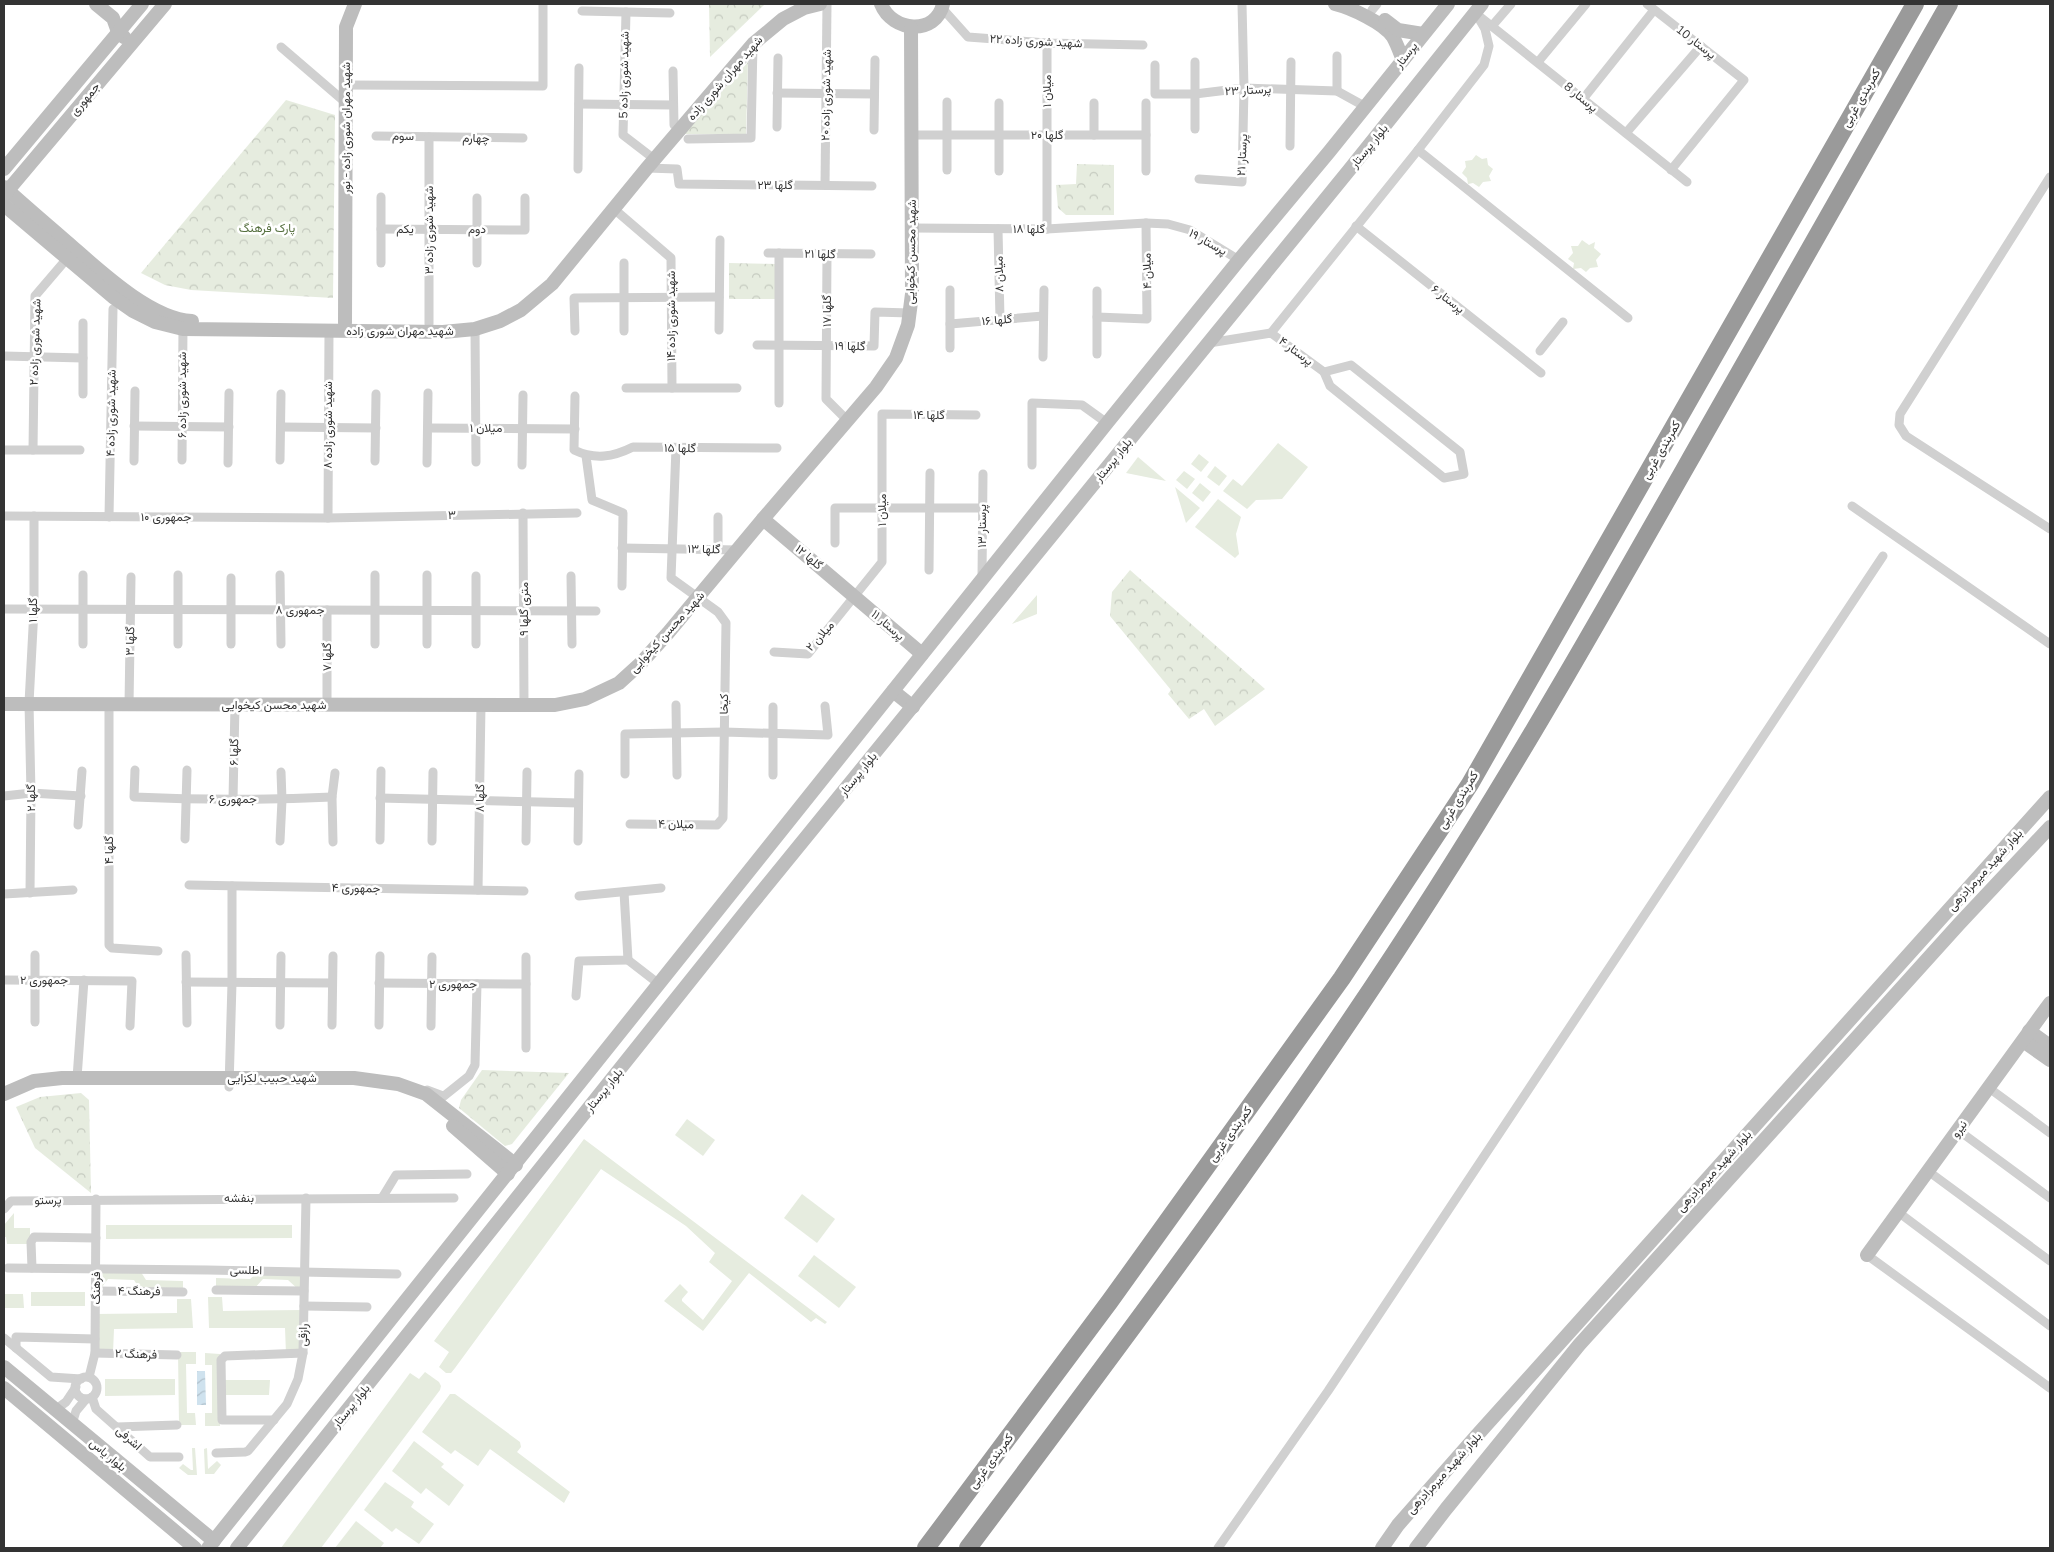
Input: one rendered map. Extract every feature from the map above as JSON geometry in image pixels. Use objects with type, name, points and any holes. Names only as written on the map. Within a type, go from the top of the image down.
[{"type":"highway","name":"کمربندی غربی","points":[[926,1548],[1110,1301],[1342,978],[1470,784],[1915,4]]},
{"type":"highway","points":[[968,1548],[1181,1262],[1285,1117],[1436,890],[1507,777],[1587,642],[1948,4]]},
{"type":"main road","points":[[96,4],[112,18],[118,32],[132,44]]},
{"type":"main road","name":"جمهوری","points":[[4,169],[142,4]]},
{"type":"main road","name":"جمهوری","points":[[5,191],[165,4]]},
{"type":"main road","name":"شهید مهران شوری زاده - نور","points":[[345,323],[346,27],[354,4]]},
{"type":"main road","name":"شهید مهران شوری زاده","points":[[183,325],[345,323],[475,329],[500,322],[521,310],[552,284],[614,210],[674,125],[741,45],[778,11],[794,4]]},
{"type":"main road","name":"شهید مهران شوری زاده","points":[[5,191],[133,312],[155,322],[183,325],[329,331],[429,328],[474,320],[497,314],[516,303],[537,287],[753,44],[783,19],[804,8],[820,4]]},
{"type":"main road","points":[[880,4],[888,17],[899,24],[911,27],[924,25],[935,18],[946,5]]},
{"type":"main road","points":[[1335,4],[1348,7],[1367,17],[1393,37],[1403,60]]},
{"type":"main road","name":"پرستار","points":[[1366,107],[1448,4]]},
{"type":"main road","points":[[1370,6],[1398,30],[1424,34]]},
{"type":"main road","name":"بلوار پرستار","points":[[237,1548],[744,914],[1209,344],[1479,8]]},
{"type":"main road","name":"شهید محسن کیخوایی","points":[[4,704],[555,705],[585,698],[620,683],[641,663],[698,598],[876,387],[896,358],[908,324],[912,294],[911,27]]},
{"type":"main road","name":"بلوار پرستار","points":[[211,1545],[1107,423],[1238,260],[1366,107]]},
{"type":"main road","name":"شهید مهران شوری زاده","points":[[4,205],[71,254]]},
{"type":"main road","name":"گلها ۱۲","points":[[763,519],[854,596]]},
{"type":"main road","name":"پرستار ۱۱","points":[[854,596],[922,654]]},
{"type":"main road","points":[[893,691],[913,707]]},
{"type":"main road","name":"بلوار شهید میرمرادزهی","points":[[1382,1548],[1398,1524],[2050,797]]},
{"type":"main road","name":"بلوار شهید میرمرادزهی","points":[[1416,1548],[1579,1345],[1952,932],[2050,827]]},
{"type":"main road","name":"نیرو","points":[[1867,1255],[2050,1003]]},
{"type":"main road","points":[[2026,1036],[2050,1046]]},
{"type":"main road","points":[[2026,1036],[2050,1060]]},
{"type":"main road","name":"شهید حبیب لکزایی","points":[[4,1094],[34,1081],[77,1078],[93,1083]]},
{"type":"main road","name":"شهید حبیب لکزایی","points":[[4,1104],[36,1090],[93,1083],[229,1079],[354,1078],[376,1080],[398,1084],[426,1094],[512,1170]]},
{"type":"main road","points":[[361,1357],[379,1371]]},
{"type":"main road","name":"بلوار یاس","points":[[4,1367],[196,1528],[211,1545]]},
{"type":"main road","name":"بلوار یاس","points":[[4,1388],[190,1544]]},
{"type":"main road","points":[[190,1544],[198,1534],[196,1528]]},
{"type":"street","points":[[345,85],[543,86],[543,4]]},
{"type":"street","name":"شهید شوری زاده ۲۰","points":[[825,185],[827,4]]},
{"type":"street","points":[[1242,4],[1244,88]]},
{"type":"street","points":[[1492,26],[1511,4]]},
{"type":"street","points":[[1538,62],[1586,4]]},
{"type":"street","name":"پرستار 10","points":[[1647,4],[1744,80],[1671,170]]},
{"type":"street","name":"شهید شوری زاده ۲۲","points":[[946,5],[968,37],[1047,43],[1143,45]]},
{"type":"street","points":[[1271,332],[1484,65],[1489,46],[1479,8]]},
{"type":"street","name":"پرستار 8","points":[[1479,8],[1492,26],[1687,182]]},
{"type":"street","points":[[1583,99],[1654,10]]},
{"type":"street","points":[[582,11],[670,12]]},
{"type":"street","name":"شهید شوری زاده 5","points":[[626,12],[623,135],[648,162]]},
{"type":"street","name":"میلان ۱","points":[[1047,43],[1047,229]]},
{"type":"street","points":[[688,139],[751,138],[753,44]]},
{"type":"street","points":[[1626,133],[1701,46]]},
{"type":"street","points":[[281,47],[345,102]]},
{"type":"street","points":[[1336,91],[1337,56]]},
{"type":"street","points":[[777,127],[778,58]]},
{"type":"street","points":[[874,130],[875,60]]},
{"type":"street","points":[[1195,62],[1195,129]]},
{"type":"street","points":[[1290,146],[1291,62]]},
{"type":"street","name":"پرستار ۲۳","points":[[1155,65],[1155,94],[1195,94],[1244,88],[1336,91],[1366,107]]},
{"type":"street","points":[[578,168],[579,68]]},
{"type":"street","points":[[673,71],[674,125]]},
{"type":"street","name":"پرستار ۲۱","points":[[1199,179],[1242,182],[1244,88]]},
{"type":"street","points":[[777,93],[874,94]]},
{"type":"street","points":[[947,102],[947,170]]},
{"type":"street","points":[[999,103],[999,171]]},
{"type":"street","points":[[1094,103],[1094,135]]},
{"type":"street","points":[[1146,103],[1146,171]]},
{"type":"street","points":[[579,104],[673,105]]},
{"type":"street","name":"گلها ۲۰","points":[[912,135],[1146,135]]},
{"type":"street","name":"سوم","points":[[376,136],[429,137]]},
{"type":"street","name":"چهارم","points":[[429,137],[523,138]]},
{"type":"street","name":"شهید شوری زاده ۳","points":[[429,137],[429,328]]},
{"type":"street","points":[[1418,150],[1628,318]]},
{"type":"street","name":"گلها ۲۳","points":[[648,162],[677,170],[678,184],[872,186]]},
{"type":"street","points":[[2050,177],[1900,414],[1899,425],[1906,436],[2050,529]]},
{"type":"street","points":[[381,197],[381,263]]},
{"type":"street","points":[[477,198],[477,263]]},
{"type":"street","name":"دوم","points":[[429,229],[525,230],[525,198]]},
{"type":"street","name":"شهید شوری زاده ۱۴","points":[[614,210],[671,258],[672,388]]},
{"type":"street","name":"پرستار ۱۹","points":[[1146,224],[1168,224],[1190,230],[1238,260]]},
{"type":"street","name":"گلها ۱۸","points":[[912,228],[1047,229],[1146,224]]},
{"type":"street","name":"میلان ۴","points":[[1097,317],[1147,319],[1146,224]]},
{"type":"street","name":"پرستار ۶","points":[[1356,226],[1541,373]]},
{"type":"street","name":"یکم","points":[[381,229],[429,229]]},
{"type":"street","name":"میلان ۸","points":[[998,229],[1000,319]]},
{"type":"street","points":[[719,330],[720,240]]},
{"type":"street","name":"گلها ۲۱","points":[[768,253],[871,254]]},
{"type":"street","points":[[779,253],[779,403]]},
{"type":"street","name":"شهید شوری زاده ۲","points":[[34,450],[35,296],[71,254]]},
{"type":"street","name":"گلها ۱۷","points":[[827,254],[826,400],[848,420]]},
{"type":"street","points":[[624,263],[624,331]]},
{"type":"street","points":[[950,290],[950,348]]},
{"type":"street","points":[[1043,357],[1044,290]]},
{"type":"street","points":[[1097,291],[1097,354]]},
{"type":"street","points":[[575,331],[574,298],[719,297]]},
{"type":"street","name":"شهید شوری زاده ۴","points":[[109,517],[113,309]]},
{"type":"street","name":"گلها ۱۹","points":[[757,345],[874,346],[875,312],[910,313]]},
{"type":"street","name":"گلها ۱۶","points":[[950,324],[1043,316]]},
{"type":"street","points":[[1540,351],[1563,322]]},
{"type":"street","points":[[83,323],[83,394]]},
{"type":"street","name":"شهید شوری زاده ۶","points":[[182,460],[183,325]]},
{"type":"street","points":[[475,329],[476,462]]},
{"type":"street","name":"شهید شوری زاده ۸","points":[[328,518],[329,331]]},
{"type":"street","name":"پرستار ۴","points":[[1209,344],[1271,332],[1324,372],[1330,386],[1444,478],[1464,474],[1460,452],[1351,366],[1324,372]]},
{"type":"street","points":[[4,356],[83,358]]},
{"type":"street","points":[[626,388],[737,388]]},
{"type":"street","points":[[134,461],[135,391]]},
{"type":"street","points":[[228,463],[229,393]]},
{"type":"street","points":[[427,463],[428,393]]},
{"type":"street","points":[[280,460],[282,394]]},
{"type":"street","points":[[375,461],[376,394]]},
{"type":"street","points":[[522,465],[523,395]]},
{"type":"street","points":[[575,396],[574,450],[586,456],[592,500],[623,513],[622,586]]},
{"type":"street","points":[[1032,465],[1032,403],[1082,405],[1107,423]]},
{"type":"street","name":"میلان ۱","points":[[854,596],[882,562],[882,414]]},
{"type":"street","name":"گلها ۱۴","points":[[882,414],[976,415]]},
{"type":"street","points":[[134,426],[229,427]]},
{"type":"street","points":[[281,427],[376,428]]},
{"type":"street","name":"میلان ۱","points":[[428,428],[575,429]]},
{"type":"street","name":"گلها ۱۵","points":[[586,456],[616,456],[633,447],[777,448]]},
{"type":"street","points":[[670,549],[676,448]]},
{"type":"street","points":[[4,450],[80,450]]},
{"type":"street","points":[[930,473],[930,570]]},
{"type":"street","name":"پرستار ۱۳","points":[[982,474],[982,579]]},
{"type":"street","points":[[1852,506],[2050,644]]},
{"type":"street","points":[[835,543],[835,508],[982,508]]},
{"type":"street","name":"۹ متری گلها","points":[[523,513],[524,705]]},
{"type":"street","name":"۳","points":[[328,518],[577,513]]},
{"type":"street","name":"جمهوری ۱۰","points":[[4,516],[328,518]]},
{"type":"street","name":"گلها ۱","points":[[29,703],[34,609],[34,516]]},
{"type":"street","points":[[718,517],[718,549]]},
{"type":"street","name":"گلها ۱۳","points":[[622,548],[738,550]]},
{"type":"street","name":"کیخا","points":[[670,549],[671,578],[718,612],[726,624],[721,822]]},
{"type":"street","points":[[1218,1548],[1328,1390],[1883,556]]},
{"type":"street","points":[[83,575],[83,644]]},
{"type":"street","points":[[178,575],[178,644]]},
{"type":"street","points":[[280,575],[280,644]]},
{"type":"street","points":[[375,575],[375,644]]},
{"type":"street","points":[[427,576],[427,644]]},
{"type":"street","points":[[476,576],[476,644]]},
{"type":"street","points":[[572,576],[572,644]]},
{"type":"street","name":"گلها ۳","points":[[130,705],[131,577]]},
{"type":"street","points":[[231,578],[231,644]]},
{"type":"street","name":"میلان ۲","points":[[774,652],[808,654],[854,596]]},
{"type":"street","name":"جمهوری ۸","points":[[4,609],[596,610]]},
{"type":"street","name":"گلها ۷","points":[[327,610],[327,705]]},
{"type":"street","name":"گلها ۲","points":[[29,703],[31,793],[30,893]]},
{"type":"street","name":"گلها ۴","points":[[109,705],[109,944],[112,948],[158,951]]},
{"type":"street","name":"گلها ۶","points":[[233,799],[235,705]]},
{"type":"street","name":"گلها ۸","points":[[478,890],[481,705]]},
{"type":"street","points":[[676,705],[677,775]]},
{"type":"street","points":[[625,774],[624,734],[724,732],[828,735],[825,706]]},
{"type":"street","points":[[772,707],[773,775]]},
{"type":"street","name":"جمهوری ۶","points":[[134,770],[134,797],[187,800],[282,800],[332,797]]},
{"type":"street","points":[[185,839],[186,770]]},
{"type":"street","points":[[78,825],[82,771]]},
{"type":"street","points":[[380,840],[381,771]]},
{"type":"street","points":[[280,841],[281,772]]},
{"type":"street","points":[[432,841],[431,800],[433,772]]},
{"type":"street","points":[[526,842],[525,802],[527,772]]},
{"type":"street","points":[[333,842],[332,797],[335,773]]},
{"type":"street","points":[[578,840],[579,774]]},
{"type":"street","points":[[4,796],[31,793],[81,796]]},
{"type":"street","points":[[380,798],[578,803]]},
{"type":"street","name":"میلان ۴","points":[[630,824],[718,825],[721,822]]},
{"type":"street","name":"جمهوری ۴","points":[[189,885],[524,891]]},
{"type":"street","points":[[229,1079],[232,983],[232,886]]},
{"type":"street","points":[[580,896],[661,888]]},
{"type":"street","points":[[4,894],[74,890]]},
{"type":"street","points":[[624,892],[628,960]]},
{"type":"street","points":[[35,954],[35,1022]]},
{"type":"street","points":[[186,956],[187,1023]]},
{"type":"street","points":[[280,1025],[281,956]]},
{"type":"street","points":[[332,1025],[333,956]]},
{"type":"street","points":[[379,1025],[380,956]]},
{"type":"street","points":[[431,1026],[432,957]]},
{"type":"street","points":[[526,957],[526,1048]]},
{"type":"street","points":[[576,996],[578,961],[628,960],[659,984]]},
{"type":"street","name":"جمهوری ۲","points":[[4,980],[132,980],[130,1026]]},
{"type":"street","name":"جمهوری ۲","points":[[77,1078],[84,980]]},
{"type":"street","points":[[186,982],[332,983]]},
{"type":"street","name":"جمهوری ۲","points":[[379,983],[526,984]]},
{"type":"street","points":[[437,1102],[469,1076],[474,1065],[477,984]]},
{"type":"street","points":[[1989,1088],[2050,1133]]},
{"type":"street","points":[[1958,1130],[2050,1198]]},
{"type":"street","points":[[1928,1171],[2050,1261]]},
{"type":"street","points":[[382,1198],[396,1175],[467,1174]]},
{"type":"street","name":"رازقی","points":[[216,1453],[245,1452],[290,1399],[298,1379],[303,1354],[306,1198]]},
{"type":"street","name":"بنفشه","points":[[96,1199],[454,1198]]},
{"type":"street","name":"پرستو","points":[[4,1208],[11,1200],[96,1199]]},
{"type":"street","name":"فرهنگ","points":[[85,1378],[95,1353],[96,1199]]},
{"type":"street","points":[[1898,1212],[2050,1326]]},
{"type":"street","points":[[32,1268],[31,1242],[34,1237],[96,1238]]},
{"type":"street","points":[[1867,1255],[2050,1388]]},
{"type":"street","name":"اطلسی","points":[[8,1268],[304,1271],[397,1274]]},
{"type":"street","points":[[216,1290],[304,1291]]},
{"type":"street","name":"فرهنگ ۴","points":[[96,1291],[183,1292]]},
{"type":"street","points":[[304,1306],[367,1307]]},
{"type":"street","points":[[4,1338],[51,1378],[85,1378],[95,1381],[97,1388],[76,1411],[72,1424]]},
{"type":"street","points":[[16,1348],[16,1338],[95,1339]]},
{"type":"street","name":"فرهنگ ۲","points":[[95,1353],[177,1355]]},
{"type":"street","points":[[274,1420],[222,1420],[220,1360],[225,1356],[303,1354]]},
{"type":"street","points":[[55,1410],[66,1402],[85,1378]]},
{"type":"street","points":[[76,1387],[77,1394],[89,1398]]},
{"type":"street","name":"اشرفی","points":[[89,1398],[96,1409],[150,1457],[179,1456]]},
{"type":"street","points":[[117,1427],[177,1425]]},
{"type":"green space","points":[[709,4],[765,4],[710,57]]},
{"type":"green space","points":[[748,62],[746,134],[684,134]]},
{"type":"green space","name":"پارک فرهنگ","points":[[286,100],[335,115],[333,298],[191,290],[165,285],[141,273]]},
{"type":"green space","points":[[1476,155],[1482,159],[1487,158],[1488,165],[1493,169],[1489,176],[1491,181],[1483,182],[1479,187],[1473,183],[1468,184],[1467,178],[1462,173],[1466,167],[1465,161],[1472,160]]},
{"type":"green space","points":[[1077,164],[1114,165],[1114,215],[1066,215],[1058,208],[1056,185],[1076,184]]},
{"type":"green space","points":[[1582,240],[1589,245],[1595,242],[1594,248],[1601,254],[1596,260],[1598,267],[1590,268],[1586,272],[1581,268],[1573,269],[1574,263],[1568,259],[1573,253],[1571,246],[1578,246]]},
{"type":"green space","points":[[729,263],[777,264],[775,299],[729,299]]},
{"type":"green space","points":[[1278,443],[1308,467],[1282,499],[1256,500],[1247,509],[1223,491],[1233,479],[1242,486]]},
{"type":"green space","points":[[1199,454],[1209,462],[1201,472],[1191,464]]},
{"type":"green space","points":[[1138,457],[1166,481],[1126,473]]},
{"type":"green space","points":[[1215,466],[1227,476],[1219,486],[1207,477]]},
{"type":"green space","points":[[1184,471],[1195,479],[1187,489],[1176,480]]},
{"type":"green space","points":[[1200,483],[1211,492],[1203,502],[1192,493]]},
{"type":"green space","points":[[1175,487],[1200,508],[1186,523]]},
{"type":"green space","points":[[1218,499],[1241,517],[1236,534],[1239,554],[1235,558],[1195,527]]},
{"type":"green space","points":[[1130,570],[1265,689],[1215,726],[1204,709],[1189,719],[1168,694],[1171,690],[1110,616],[1112,592]]},
{"type":"green space","points":[[1037,595],[1037,614],[1012,624]]},
{"type":"green space","points":[[482,1070],[569,1073],[512,1144],[505,1146],[459,1108],[461,1100]]},
{"type":"green space","points":[[81,1093],[89,1100],[91,1193],[35,1148],[16,1107],[40,1097]]},
{"type":"green space","points":[[687,1119],[715,1140],[703,1156],[675,1135]]},
{"type":"green space","points":[[584,1139],[827,1322],[825,1324],[816,1318],[811,1322],[749,1273],[703,1331],[664,1301],[680,1284],[688,1292],[682,1301],[703,1320],[732,1281],[709,1262],[715,1253],[686,1226],[601,1169],[455,1368],[451,1373],[446,1373],[439,1367],[449,1352],[434,1341]]},
{"type":"green space","points":[[802,1194],[835,1219],[817,1243],[784,1218]]},
{"type":"green space","points":[[14,1213],[14,1228],[30,1228],[30,1244],[7,1244],[6,1237],[4,1237],[4,1225]]},
{"type":"green space","points":[[106,1225],[292,1225],[292,1238],[106,1239]]},
{"type":"green space","points":[[814,1255],[856,1287],[839,1308],[798,1276]]},
{"type":"green space","points":[[96,1268],[139,1269],[146,1280],[183,1281],[183,1292],[141,1291],[134,1280],[108,1279],[99,1291]]},
{"type":"green space","points":[[259,1271],[304,1271],[300,1291],[288,1280],[263,1279],[253,1290],[216,1290],[216,1278],[250,1279]]},
{"type":"green space","points":[[31,1292],[85,1292],[85,1306],[31,1306]]},
{"type":"green space","points":[[4,1294],[23,1294],[24,1308],[4,1308]]},
{"type":"green space","points":[[208,1297],[222,1297],[223,1311],[304,1310],[303,1353],[286,1354],[285,1328],[209,1328]]},
{"type":"green space","points":[[177,1299],[191,1299],[193,1328],[114,1329],[113,1353],[95,1353],[95,1314],[177,1313]]},
{"type":"green space","points":[[178,1352],[196,1352],[196,1364],[186,1364],[187,1413],[195,1413],[196,1425],[179,1425]]},
{"type":"green space","points":[[205,1353],[220,1354],[220,1426],[205,1426],[205,1413],[212,1413],[212,1365],[205,1365]]},
{"type":"green space","points":[[425,1372],[439,1382],[440,1390],[321,1548],[281,1548],[410,1373],[419,1379]]},
{"type":"green space","points":[[105,1379],[175,1379],[175,1395],[105,1396]]},
{"type":"green space","points":[[223,1380],[270,1380],[269,1395],[224,1395]]},
{"type":"green space","points":[[450,1394],[455,1394],[520,1442],[521,1447],[517,1452],[570,1492],[564,1503],[490,1449],[478,1466],[455,1450],[451,1454],[422,1432]]},
{"type":"green space","points":[[414,1441],[444,1464],[441,1467],[464,1485],[449,1506],[426,1488],[421,1494],[392,1471]]},
{"type":"green space","points":[[192,1448],[195,1448],[197,1475],[188,1475],[179,1468],[183,1464],[193,1470]]},
{"type":"green space","points":[[207,1448],[208,1469],[217,1461],[221,1465],[214,1474],[205,1474],[204,1449]]},
{"type":"green space","points":[[385,1482],[414,1502],[411,1507],[434,1524],[419,1544],[396,1528],[392,1532],[364,1510]]},
{"type":"green space","points":[[356,1521],[384,1543],[380,1548],[335,1548]]},
{"type":"water","points":[[197,1371],[205,1371],[206,1405],[197,1405]]}]
